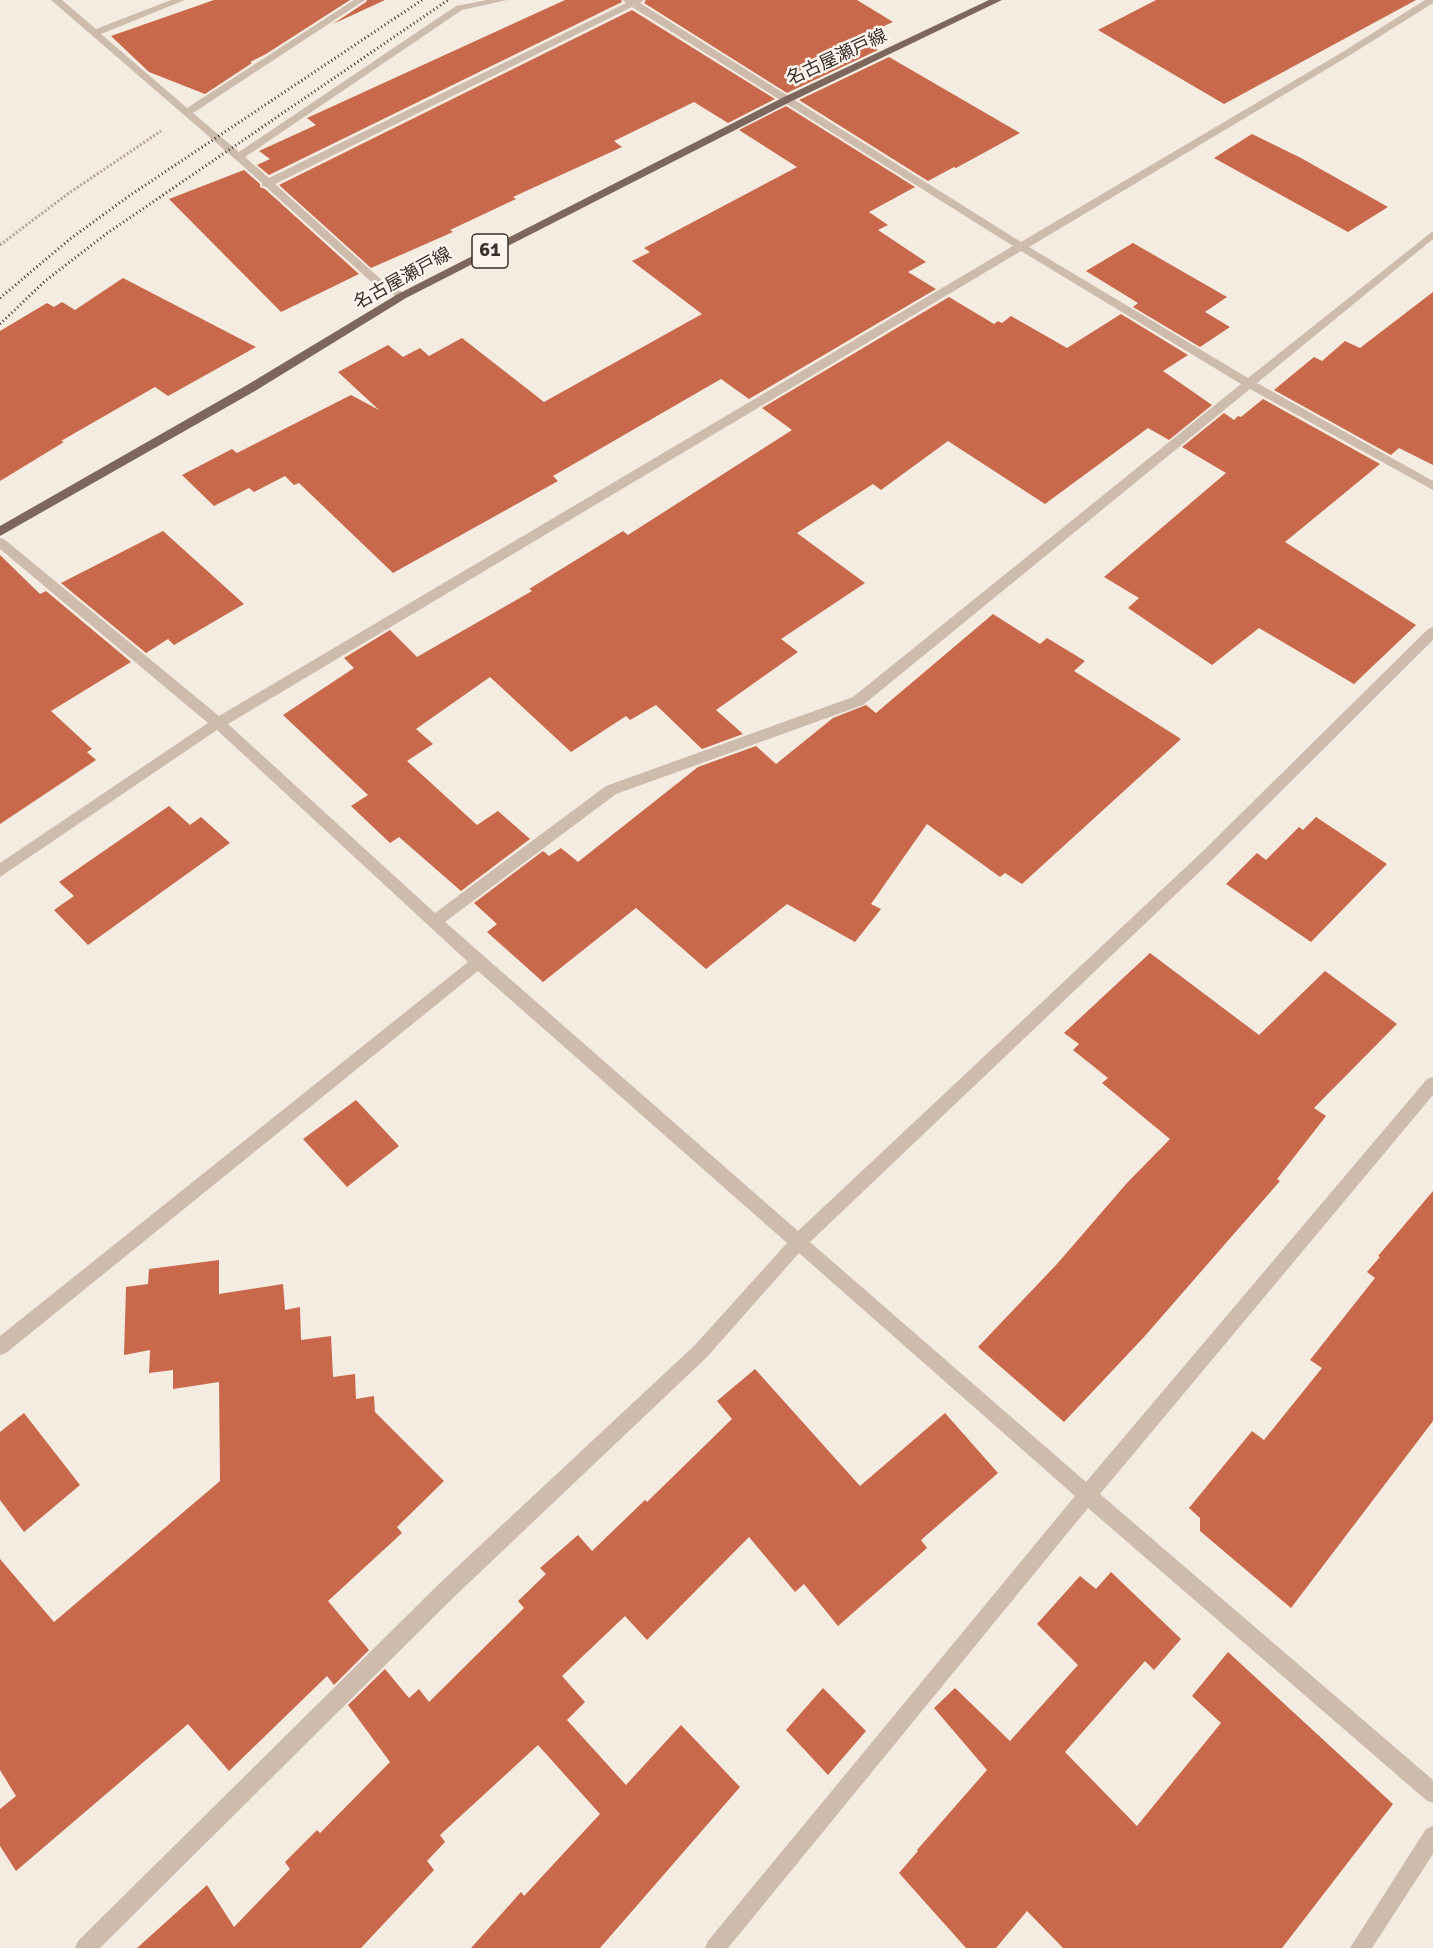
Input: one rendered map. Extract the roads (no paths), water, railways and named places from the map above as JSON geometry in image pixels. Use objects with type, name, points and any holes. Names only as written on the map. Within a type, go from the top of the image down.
[{"type":"main road","name":"名古屋瀬戸線","points":[[0,532],[251,388],[402,296],[788,99],[997,0]]},
{"type":"street","points":[[56,0],[239,157],[266,184],[381,285],[402,296]]},
{"type":"street","points":[[94,33],[180,0]]},
{"type":"street","points":[[186,113],[360,0]]},
{"type":"street","points":[[239,157],[459,8],[501,0]]},
{"type":"street","points":[[0,871],[218,723],[1344,55],[1432,0]]},
{"type":"street","points":[[266,184],[633,1],[736,70],[788,99],[1020,246],[1248,383],[1433,486]]},
{"type":"street","points":[[434,922],[611,790],[858,701],[1433,234]]},
{"type":"street","points":[[0,542],[218,723],[478,962],[1087,1495],[1433,1793]]},
{"type":"street","points":[[85,1948],[449,1588],[701,1351],[798,1240],[1198,864],[1433,632]]},
{"type":"street","points":[[0,1347],[478,962]]},
{"type":"street","points":[[715,1948],[1087,1495],[1433,1084]]},
{"type":"street","points":[[1360,1948],[1433,1836]]},
{"type":"railway","points":[[0,298],[70,239],[129,196],[422,0]]},
{"type":"railway","points":[[0,324],[45,281],[106,234],[448,0]]}]
